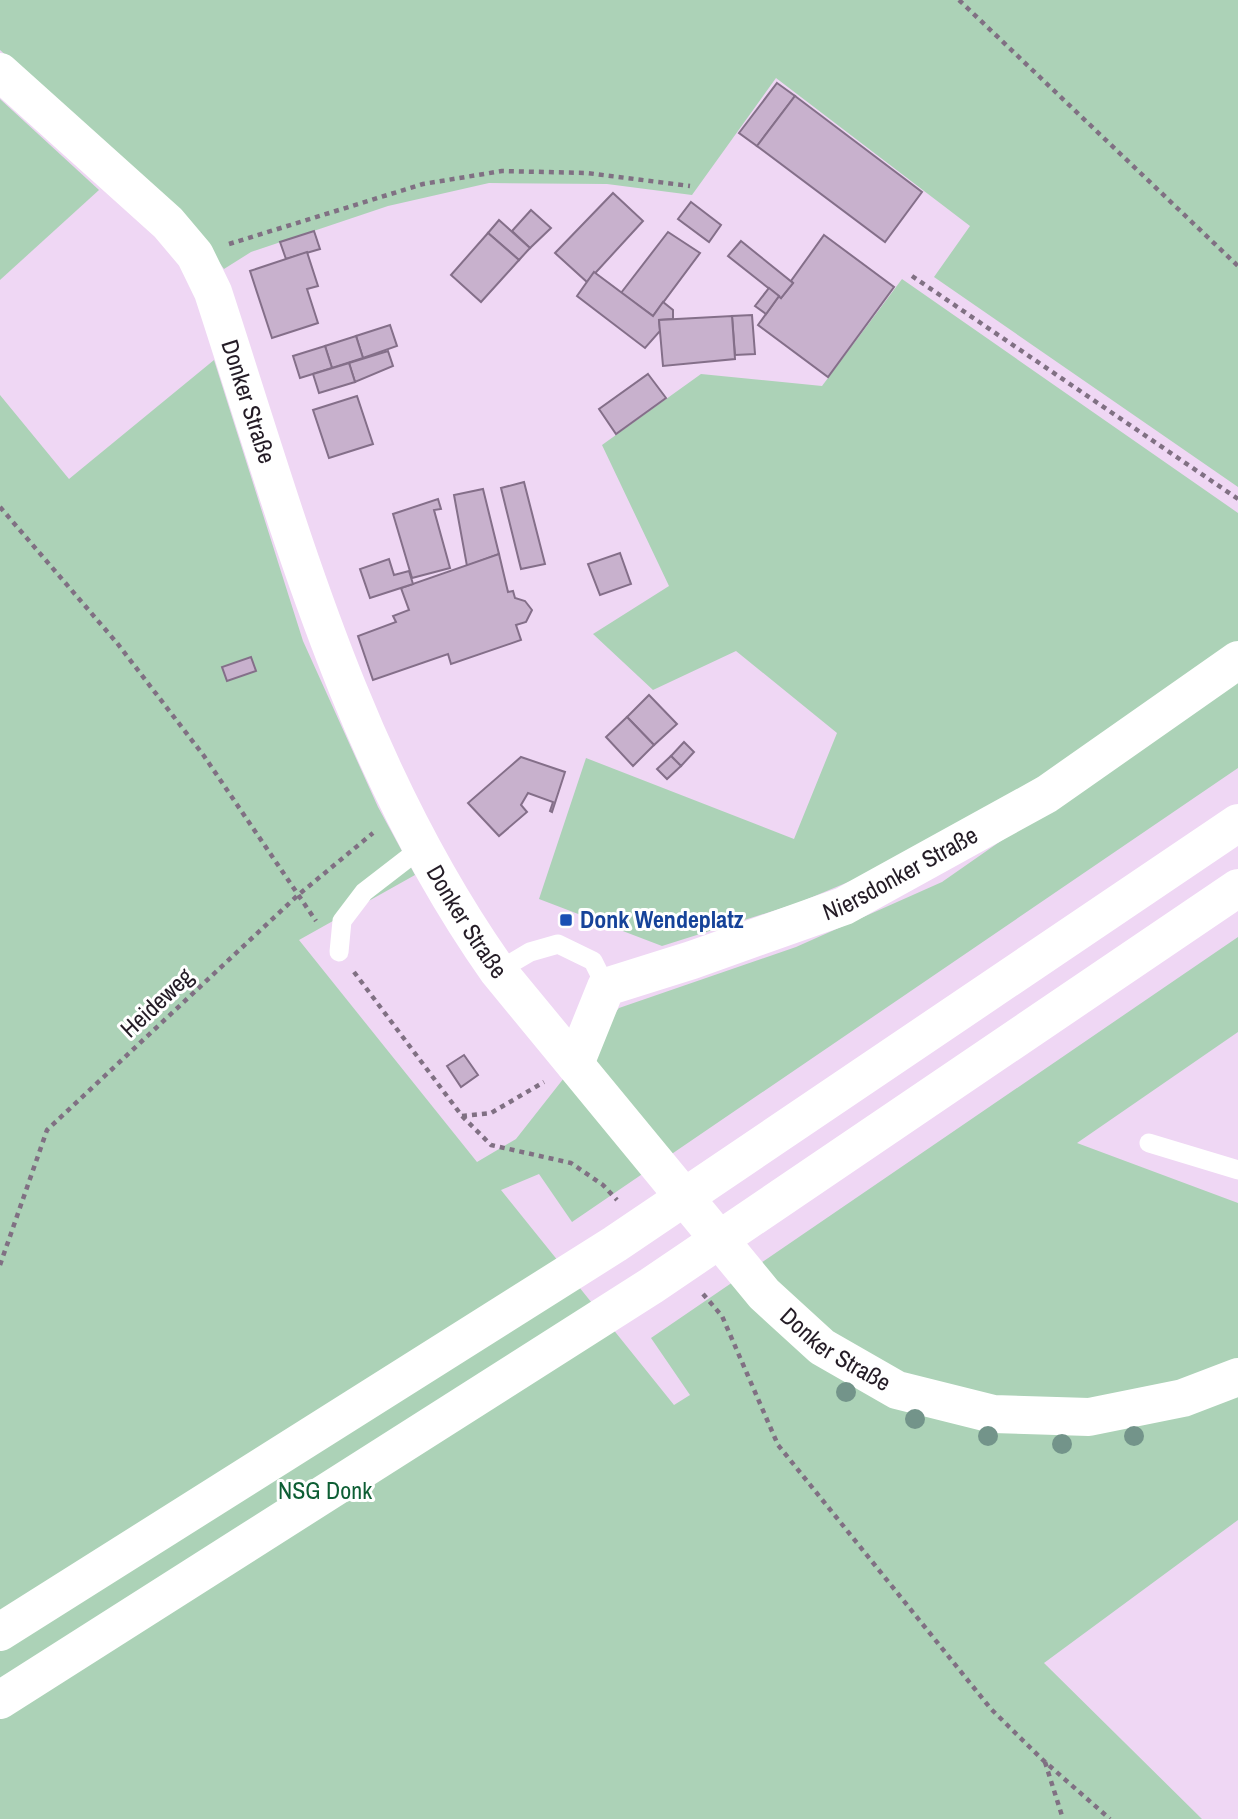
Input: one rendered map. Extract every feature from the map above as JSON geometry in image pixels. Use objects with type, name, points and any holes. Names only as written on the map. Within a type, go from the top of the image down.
[{"type":"main road","name":"Donker Straße","points":[[0,72],[168,223],[195,255],[213,292],[318,614],[358,717],[421,848],[462,920],[498,971],[764,1294],[822,1347],[897,1390],[993,1415],[1089,1417],[1183,1398],[1238,1377]]},
{"type":"main road","name":"Niersdonker Straße","points":[[606,987],[692,960],[844,906],[1047,794],[1238,660]]},
{"type":"main road","points":[[0,1632],[615,1244],[1238,822]]},
{"type":"main road","points":[[0,1700],[651,1286],[1238,888]]},
{"type":"main road","points":[[575,1064],[606,987]]},
{"type":"lane","points":[[340,952],[342,921],[364,892],[421,848]]},
{"type":"lane","points":[[498,971],[530,952],[558,944],[593,961],[606,987]]},
{"type":"lane","points":[[1149,1143],[1238,1171]]},
{"type":"path","points":[[959,0],[1238,266]]},
{"type":"path","points":[[195,255],[424,184],[502,171],[587,173],[690,186]]},
{"type":"path","points":[[912,276],[1238,499]]},
{"type":"path","points":[[0,508],[117,643],[204,755],[297,895]]},
{"type":"path","name":"Heideweg","points":[[0,1265],[47,1130],[297,895],[401,810]]},
{"type":"path","points":[[340,952],[462,1116],[491,1113],[575,1064]]},
{"type":"path","points":[[778,1445],[991,1709],[1044,1761],[1110,1819]]},
{"type":"path","points":[[1044,1761],[1063,1819]]},
{"type":"green space","points":[[0,0],[1238,0],[1238,487],[934,277],[970,226],[776,78],[692,195],[607,184],[489,183],[388,206],[251,252],[224,269],[188,220],[0,50]]},
{"type":"green space","points":[[0,99],[99,190],[0,280]]},
{"type":"green space","points":[[902,279],[1238,513],[1238,647],[1062,771],[877,870],[798,903],[662,946],[539,899],[586,758],[794,839],[837,733],[736,651],[653,690],[593,634],[669,586],[602,445],[701,374],[822,386]]},
{"type":"green space","name":"NSG Donk","points":[[214,360],[303,641],[378,807],[415,875],[299,940],[477,1162],[516,1139],[619,1008],[796,947],[942,882],[1238,676],[1238,768],[572,1222],[539,1174],[501,1190],[674,1405],[690,1395],[651,1338],[1238,937],[1238,1032],[1077,1143],[1238,1203],[1238,1520],[1044,1663],[1202,1819],[0,1819],[0,395],[69,479]]},
{"type":"building","points":[[777,83],[795,96],[757,146],[739,133]]},
{"type":"building","points":[[795,96],[922,192],[885,242],[757,146]]},
{"type":"building","points":[[613,193],[643,221],[587,282],[555,253]]},
{"type":"building","points":[[691,202],[721,225],[709,242],[678,219]]},
{"type":"building","points":[[531,210],[551,228],[530,248],[512,231]]},
{"type":"building","points":[[499,220],[530,248],[519,260],[488,233]]},
{"type":"building","points":[[314,231],[320,249],[286,259],[280,242]]},
{"type":"building","points":[[668,232],[700,253],[653,316],[621,293]]},
{"type":"building","points":[[488,233],[519,260],[481,302],[451,275]]},
{"type":"building","points":[[824,235],[894,287],[828,377],[758,325],[779,296],[781,298],[793,283],[791,281]]},
{"type":"building","points":[[741,241],[793,283],[781,298],[728,256]]},
{"type":"building","points":[[307,252],[318,286],[307,289],[318,323],[272,338],[250,271]]},
{"type":"building","points":[[594,272],[653,316],[663,302],[673,310],[673,319],[659,320],[660,331],[645,348],[577,296]]},
{"type":"building","points":[[769,288],[779,296],[766,314],[755,306]]},
{"type":"building","points":[[752,315],[755,354],[735,355],[732,316]]},
{"type":"building","points":[[732,316],[735,359],[663,366],[659,320]]},
{"type":"building","points":[[390,325],[397,346],[363,358],[356,336]]},
{"type":"building","points":[[356,336],[363,358],[332,368],[325,346]]},
{"type":"building","points":[[325,346],[332,368],[300,378],[293,356]]},
{"type":"building","points":[[388,351],[393,366],[355,382],[349,363]]},
{"type":"building","points":[[349,363],[355,382],[319,393],[313,374]]},
{"type":"building","points":[[648,374],[666,398],[616,434],[599,409]]},
{"type":"building","points":[[357,396],[373,444],[329,458],[313,410]]},
{"type":"building","points":[[524,482],[545,564],[521,569],[501,488]]},
{"type":"building","points":[[483,489],[499,554],[467,566],[454,495]]},
{"type":"building","points":[[438,499],[441,509],[434,510],[450,568],[412,578],[393,514]]},
{"type":"building","points":[[620,553],[631,584],[600,595],[588,564]]},
{"type":"building","points":[[499,554],[508,592],[513,591],[515,598],[525,601],[532,610],[526,622],[516,625],[521,640],[451,664],[448,654],[373,680],[358,636],[396,622],[393,616],[409,610],[401,588]]},
{"type":"building","points":[[389,559],[394,575],[409,571],[413,584],[370,598],[360,569]]},
{"type":"building","points":[[251,657],[256,671],[227,681],[222,667]]},
{"type":"building","points":[[649,695],[677,724],[654,745],[627,717]]},
{"type":"building","points":[[627,717],[654,745],[633,766],[606,737]]},
{"type":"building","points":[[684,742],[694,752],[681,766],[671,756]]},
{"type":"building","points":[[671,756],[681,766],[667,779],[657,769]]},
{"type":"building","points":[[521,757],[565,772],[552,812],[553,802],[528,793],[521,805],[527,812],[499,836],[468,803]]},
{"type":"building","points":[[464,1055],[478,1075],[461,1087],[447,1066]]},
{"type":"place","name":"Donk Wendeplatz","points":[[566,920]]}]
